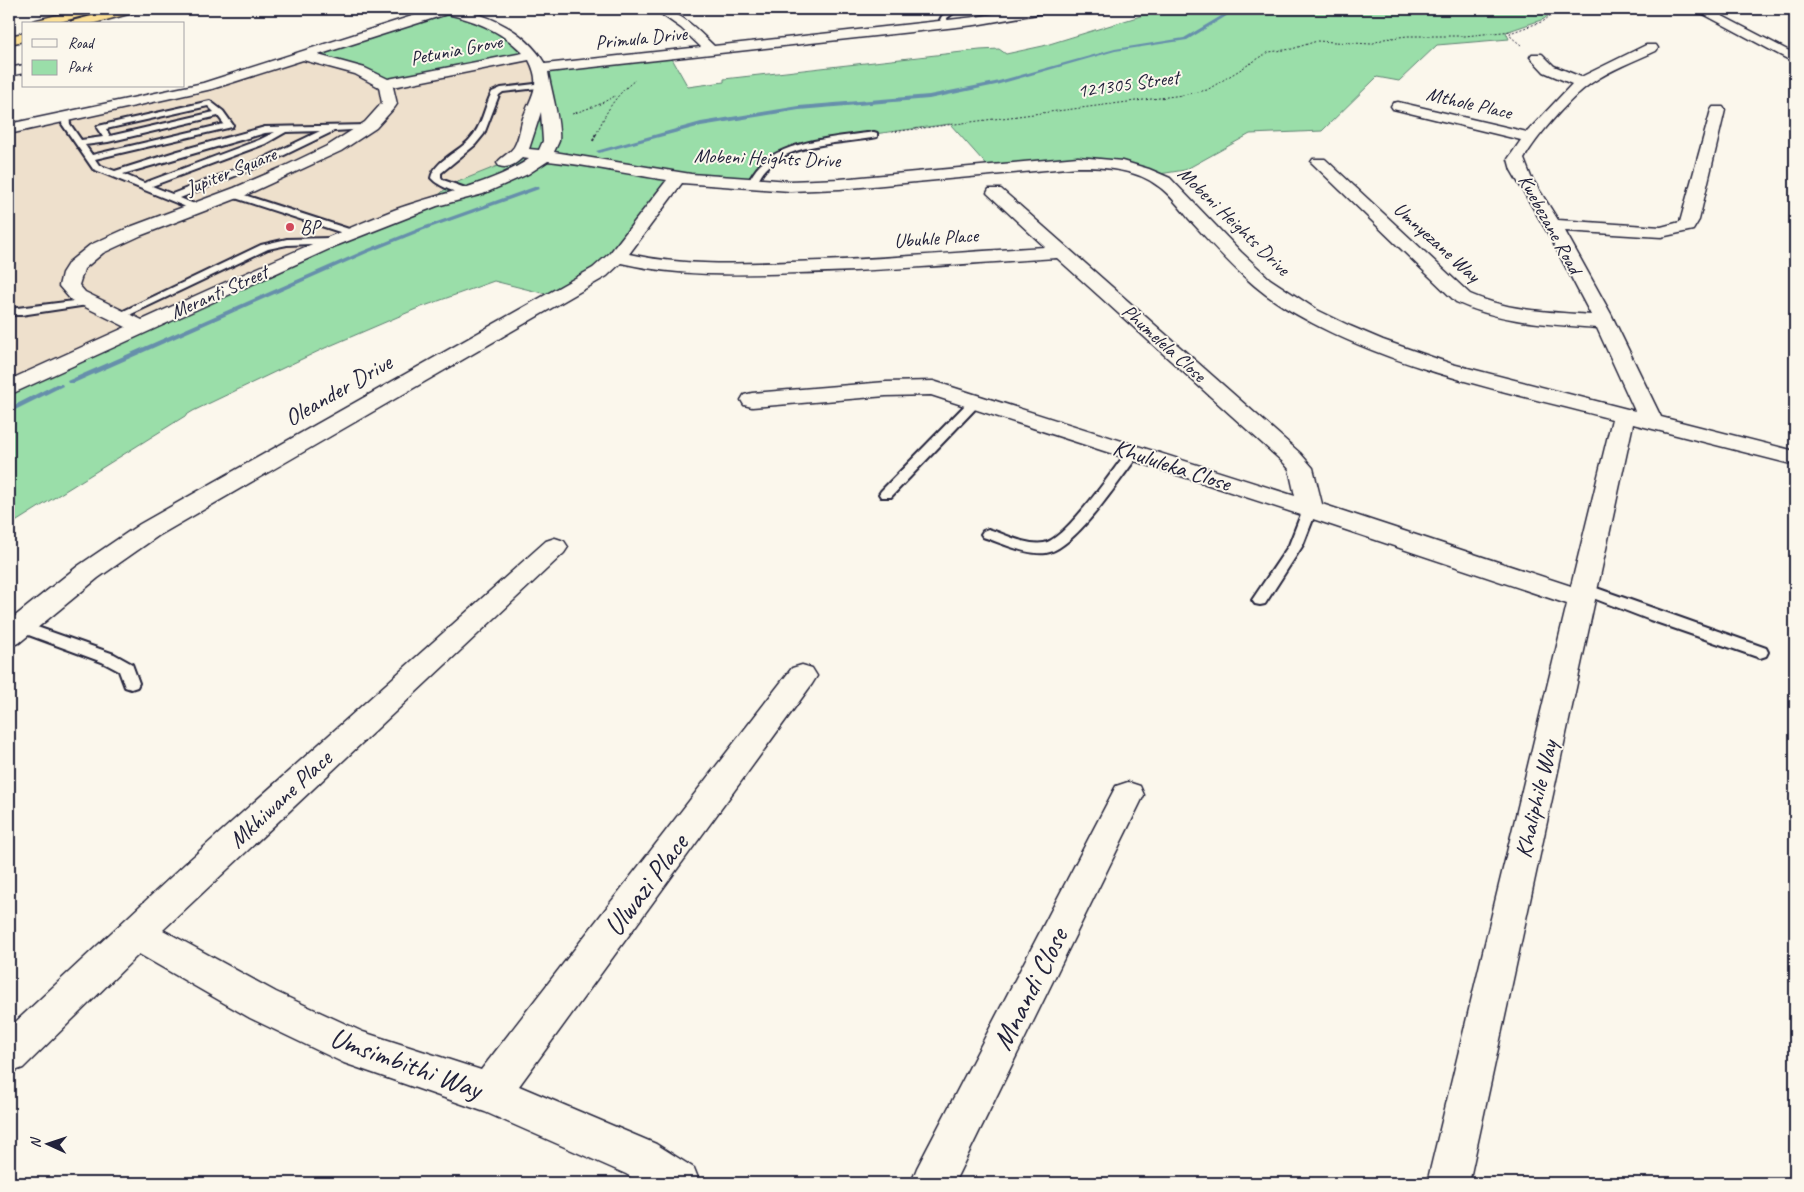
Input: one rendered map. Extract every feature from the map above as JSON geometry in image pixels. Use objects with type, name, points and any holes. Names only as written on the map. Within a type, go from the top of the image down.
[{"type":"highway","points":[[45,22],[94,9]]},
{"type":"highway","points":[[83,22],[132,9]]},
{"type":"highway","points":[[9,30],[22,27]]},
{"type":"highway","points":[[9,40],[22,37]]},
{"type":"street","points":[[660,9],[699,36],[711,50]]},
{"type":"street","points":[[996,9],[1013,16]]},
{"type":"street","name":"Primula Drive","points":[[540,69],[1013,16],[1042,9]]},
{"type":"street","points":[[1700,9],[1795,58]]},
{"type":"street","points":[[9,129],[66,121],[207,86],[443,10],[474,18],[502,30],[523,45],[533,55],[540,69],[551,141],[540,160]]},
{"type":"street","name":"Kwebezane Road","points":[[1638,419],[1604,322],[1517,164],[1518,153],[1582,83],[1651,48]]},
{"type":"street","name":"Petunia Grove","points":[[386,84],[533,55]]},
{"type":"street","points":[[304,56],[370,75],[386,84]]},
{"type":"street","points":[[1537,57],[1550,69],[1582,83]]},
{"type":"street","points":[[9,72],[22,69]]},
{"type":"street","name":"Jupiter Square","points":[[140,327],[78,296],[69,286],[69,276],[75,268],[86,257],[134,232],[232,194],[323,155],[346,143],[369,127],[381,116],[391,102],[391,91],[386,84]]},
{"type":"street","points":[[514,157],[543,88]]},
{"type":"street","name":"Mthole Place","points":[[1398,106],[1531,138]]},
{"type":"street","points":[[1552,225],[1661,232],[1687,226],[1718,110]]},
{"type":"street","name":"Mobeni Heights Drive","points":[[514,157],[594,169],[616,168],[678,177],[752,184],[840,184],[1078,162],[1112,164],[1132,168],[1153,175],[1164,182],[1258,279],[1278,295],[1307,312],[1391,351],[1451,371],[1638,419]]},
{"type":"street","name":"Meranti Street","points":[[431,202],[450,185],[514,157]]},
{"type":"street","name":"Meranti Street","points":[[9,388],[140,327],[352,233],[431,202],[468,192],[511,176],[540,160]]},
{"type":"street","name":"Umnyezane Way","points":[[1319,162],[1463,298],[1473,304],[1498,312],[1604,322]]},
{"type":"street","name":"Oleander Drive","points":[[14,631],[88,572],[149,530],[546,301],[582,284],[600,272],[617,257],[678,177]]},
{"type":"street","name":"Phumelela Close","points":[[995,193],[1292,458],[1300,468],[1310,509]]},
{"type":"street","name":"Ubuhle Place","points":[[617,257],[642,264],[712,270],[814,268],[1061,252]]},
{"type":"street","name":"Khululeka Close","points":[[752,400],[933,388],[1584,595]]},
{"type":"street","points":[[1638,419],[1795,458]]},
{"type":"street","name":"Khaliphile Way","points":[[1448,1183],[1584,595],[1638,419]]},
{"type":"street","name":"Mkhiwane Place","points":[[9,1054],[204,869],[556,547]]},
{"type":"street","name":"Ulwazi Place","points":[[489,1093],[802,676]]},
{"type":"street","name":"Mnandi Close","points":[[932,1183],[1128,795]]},
{"type":"street","name":"Umsimbithi Way","points":[[136,935],[198,967],[263,1005],[358,1049],[489,1093],[641,1159],[679,1183]]},
{"type":"lane","points":[[946,24],[943,20],[944,17],[956,9]]},
{"type":"lane","points":[[468,192],[440,182],[436,178],[437,172],[472,143],[481,132],[495,94],[502,90],[543,88]]},
{"type":"lane","points":[[90,158],[229,125],[210,103],[101,128],[108,139]]},
{"type":"lane","points":[[79,143],[108,139],[220,113]]},
{"type":"lane","points":[[66,121],[96,167],[196,208]]},
{"type":"lane","points":[[115,174],[181,153],[265,130],[369,127]]},
{"type":"lane","points":[[144,186],[262,142],[289,128]]},
{"type":"lane","points":[[171,198],[267,160],[332,129]]},
{"type":"lane","points":[[752,184],[759,170],[766,163],[788,152],[874,134]]},
{"type":"lane","points":[[232,194],[352,233]]},
{"type":"lane","points":[[119,316],[265,247],[286,242],[332,242]]},
{"type":"lane","points":[[9,312],[90,302]]},
{"type":"lane","points":[[886,494],[975,402]]},
{"type":"lane","points":[[988,534],[1046,549],[1056,546],[1076,526],[1133,453]]},
{"type":"lane","points":[[1260,600],[1291,554],[1308,522],[1310,509]]},
{"type":"lane","points":[[1584,595],[1663,619],[1760,652]]},
{"type":"lane","points":[[14,631],[108,658],[126,668],[131,684]]},
{"type":"path","name":"121305 Street","points":[[874,134],[1183,95],[1206,90],[1218,84],[1269,52],[1317,41],[1370,44],[1384,39],[1407,36],[1470,36],[1498,31],[1512,31],[1544,21],[1558,9]]},
{"type":"path","points":[[1512,31],[1510,33],[1515,40],[1537,57]]},
{"type":"path","points":[[572,115],[617,95],[671,55]]},
{"type":"path","points":[[590,145],[608,107],[617,95]]},
{"type":"shaded area","points":[[533,55],[540,69],[522,145],[500,165],[450,185],[432,201],[80,353],[9,387],[9,129],[144,101],[305,56]]},
{"type":"green space","points":[[1163,9],[1556,9],[1544,19],[1506,32],[1509,39],[1437,45],[1399,81],[1377,77],[1322,131],[1250,134],[1185,170],[1153,175],[1112,164],[991,170],[950,124],[874,134],[788,151],[774,157],[752,184],[678,176],[617,257],[554,296],[494,281],[416,309],[325,348],[193,411],[9,526],[9,387],[80,353],[432,201],[450,185],[500,165],[519,153],[540,69],[670,55],[688,87],[724,82],[724,79],[980,50],[999,49],[1006,54],[1043,46]]},
{"type":"green space","points":[[447,10],[474,18],[533,55],[386,83],[305,56]]},
{"type":"waterway","points":[[599,151],[701,124],[799,108],[929,97],[996,83],[1115,50],[1185,39],[1236,9]]},
{"type":"waterway","points":[[71,381],[365,252],[422,229],[537,188]]},
{"type":"waterway","points":[[9,411],[59,386]]},
{"type":"place","name":"BP","points":[[290,227]]}]
